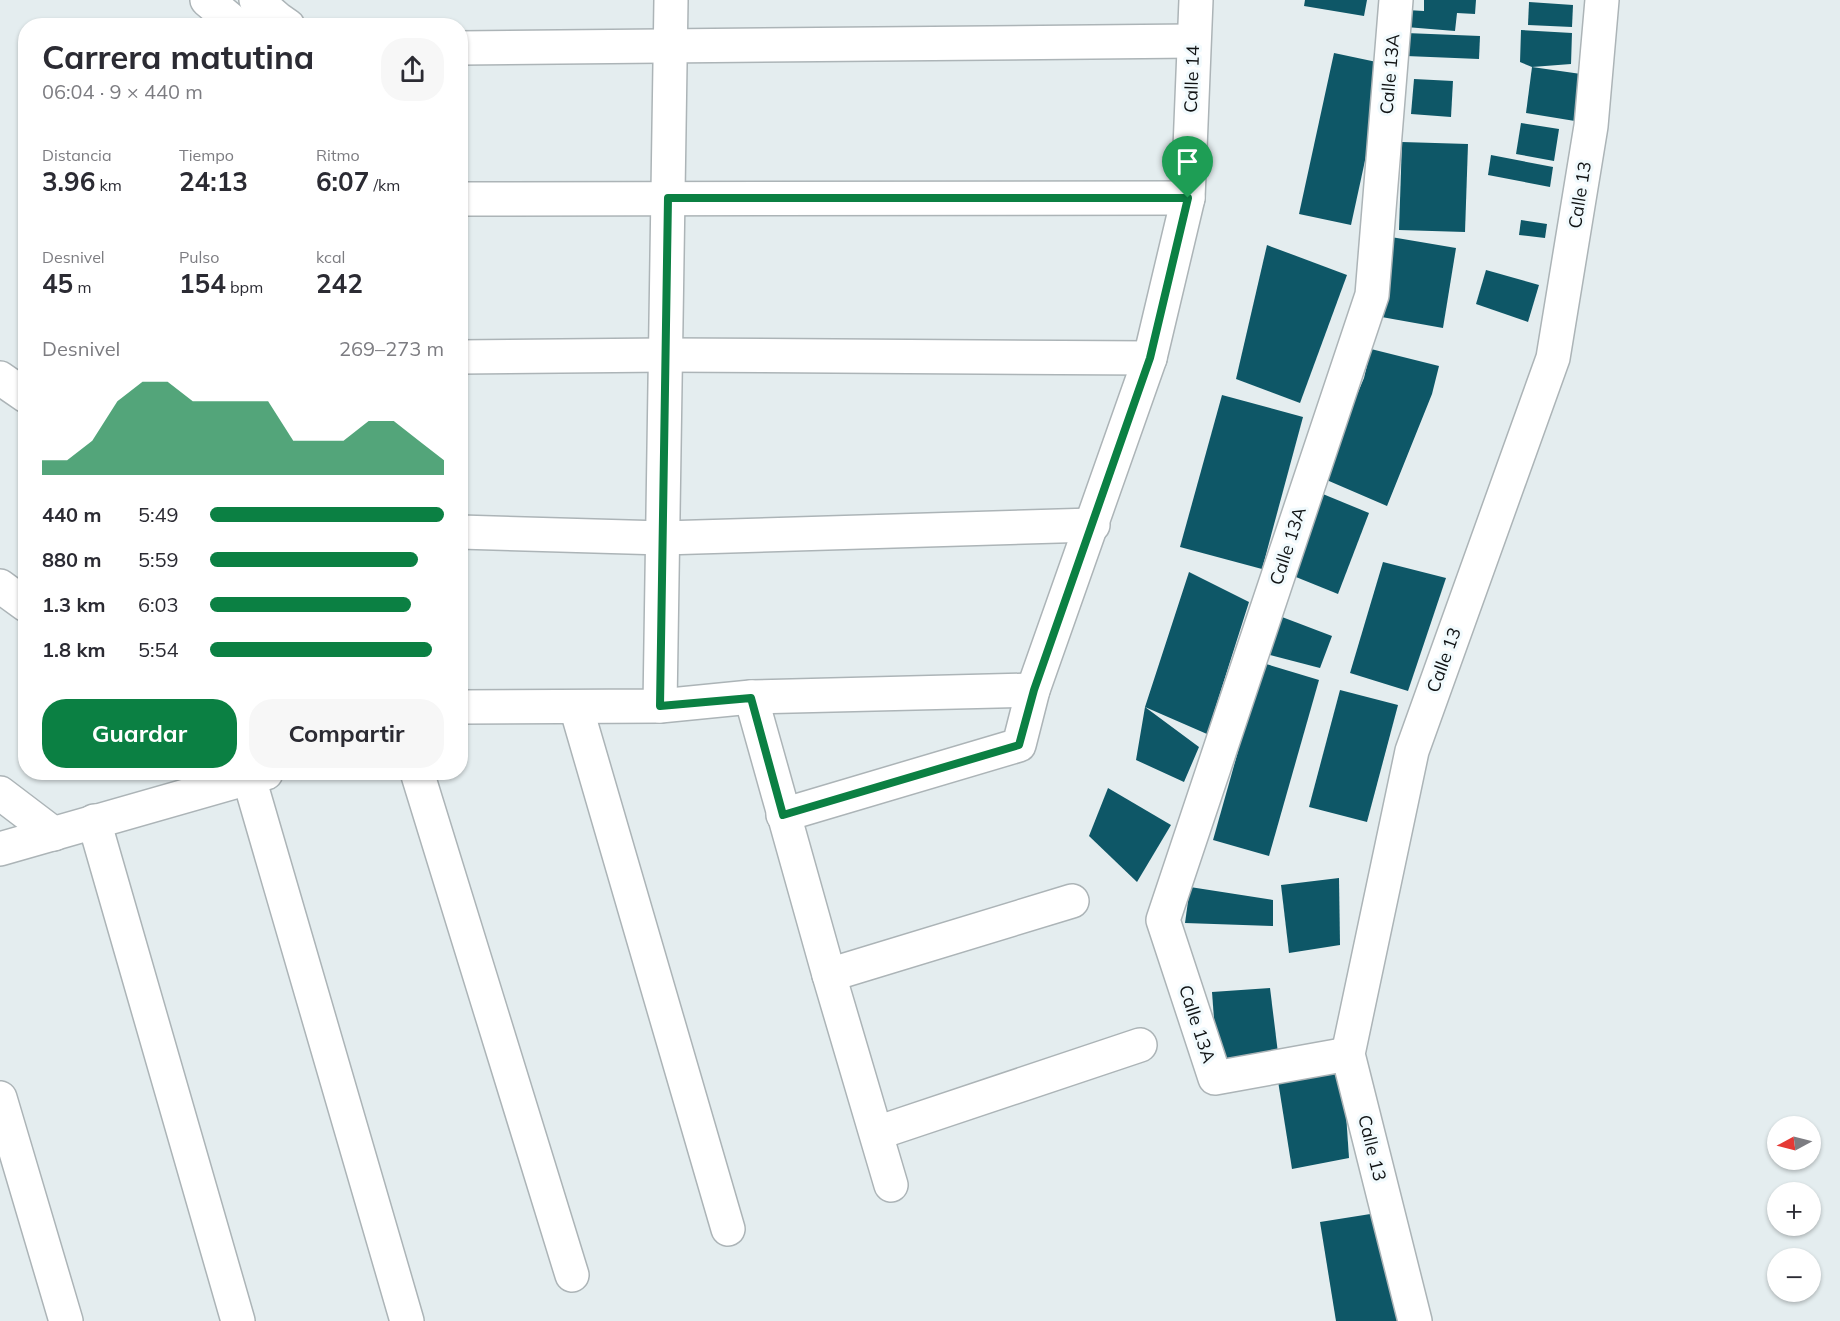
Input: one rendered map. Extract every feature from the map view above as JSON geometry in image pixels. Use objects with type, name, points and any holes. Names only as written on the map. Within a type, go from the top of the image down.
[{"type":"street","points":[[207,0],[228,18]]},
{"type":"street","points":[[660,706],[671,0]]},
{"type":"street","name":"Calle 14","points":[[783,815],[1019,745],[1034,690],[1150,358],[1188,198],[1196,0]]},
{"type":"street","name":"Calle 13A","points":[[1348,1054],[1215,1078],[1163,920],[1372,295],[1396,0]]},
{"type":"street","name":"Calle 13","points":[[1415,1321],[1348,1054],[1412,751],[1553,358],[1591,126],[1602,0]]},
{"type":"street","points":[[468,48],[1193,41]]},
{"type":"street","points":[[468,198],[1188,198]]},
{"type":"street","points":[[468,357],[666,355],[1150,358]]},
{"type":"street","points":[[0,378],[18,390]]},
{"type":"street","points":[[468,532],[663,538],[1093,525]]},
{"type":"street","points":[[0,586],[18,599]]},
{"type":"street","points":[[468,707],[660,706],[751,698],[1034,690]]},
{"type":"street","points":[[751,698],[891,1185]]},
{"type":"street","points":[[576,707],[728,1229]]},
{"type":"street","points":[[0,849],[233,780]]},
{"type":"street","points":[[255,780],[408,1321]]},
{"type":"street","points":[[419,780],[572,1275]]},
{"type":"street","points":[[0,793],[54,834]]},
{"type":"street","points":[[94,821],[238,1321]]},
{"type":"street","points":[[829,975],[1072,901]]},
{"type":"street","points":[[877,1133],[1140,1046]]},
{"type":"street","points":[[0,1098],[66,1321]]},
{"type":"building","points":[[1305,0],[1367,0],[1364,16],[1304,6]]},
{"type":"building","points":[[1424,0],[1476,0],[1475,14],[1457,13],[1455,31],[1406,27],[1407,10],[1424,11]]},
{"type":"building","points":[[1529,2],[1573,5],[1572,27],[1528,25]]},
{"type":"building","points":[[1521,30],[1572,33],[1571,64],[1532,67],[1520,62]]},
{"type":"building","points":[[1406,33],[1480,36],[1479,59],[1406,56]]},
{"type":"building","points":[[1334,53],[1386,64],[1351,225],[1299,214]]},
{"type":"building","points":[[1532,67],[1588,75],[1581,122],[1526,113]]},
{"type":"building","points":[[1414,79],[1453,81],[1451,117],[1411,114]]},
{"type":"building","points":[[1521,123],[1559,129],[1554,161],[1516,154]]},
{"type":"building","points":[[1402,142],[1468,144],[1465,232],[1399,230]]},
{"type":"building","points":[[1491,155],[1553,167],[1550,187],[1488,175]]},
{"type":"building","points":[[1521,220],[1547,224],[1545,238],[1519,235]]},
{"type":"building","points":[[1391,237],[1456,248],[1443,328],[1376,316]]},
{"type":"building","points":[[1267,245],[1347,275],[1300,403],[1236,379]]},
{"type":"building","points":[[1486,270],[1539,285],[1528,322],[1476,304]]},
{"type":"building","points":[[1371,349],[1439,366],[1432,394],[1387,506],[1322,478],[1364,378]]},
{"type":"building","points":[[1222,395],[1303,417],[1262,569],[1180,547]]},
{"type":"building","points":[[1318,492],[1369,513],[1338,594],[1286,573]]},
{"type":"building","points":[[1383,562],[1446,578],[1408,691],[1350,673]]},
{"type":"building","points":[[1189,572],[1249,602],[1207,734],[1145,707]]},
{"type":"building","points":[[1282,617],[1332,636],[1320,668],[1270,655]]},
{"type":"building","points":[[1263,663],[1319,680],[1269,856],[1213,840]]},
{"type":"building","points":[[1340,690],[1398,705],[1367,822],[1309,807]]},
{"type":"building","points":[[1145,707],[1199,747],[1184,782],[1136,760]]},
{"type":"building","points":[[1108,788],[1171,825],[1137,882],[1089,836]]},
{"type":"building","points":[[1339,878],[1340,945],[1289,953],[1281,885]]},
{"type":"building","points":[[1190,887],[1273,900],[1273,926],[1185,923]]},
{"type":"building","points":[[1270,988],[1278,1053],[1217,1059],[1212,992]]},
{"type":"building","points":[[1343,1070],[1349,1158],[1292,1169],[1278,1081]]},
{"type":"building","points":[[1383,1212],[1405,1321],[1336,1321],[1320,1222]]},
{"type":"route","points":[[668,198],[1188,198],[1150,358],[1034,690],[1019,745],[783,815],[751,698],[660,706],[668,198]]}]
